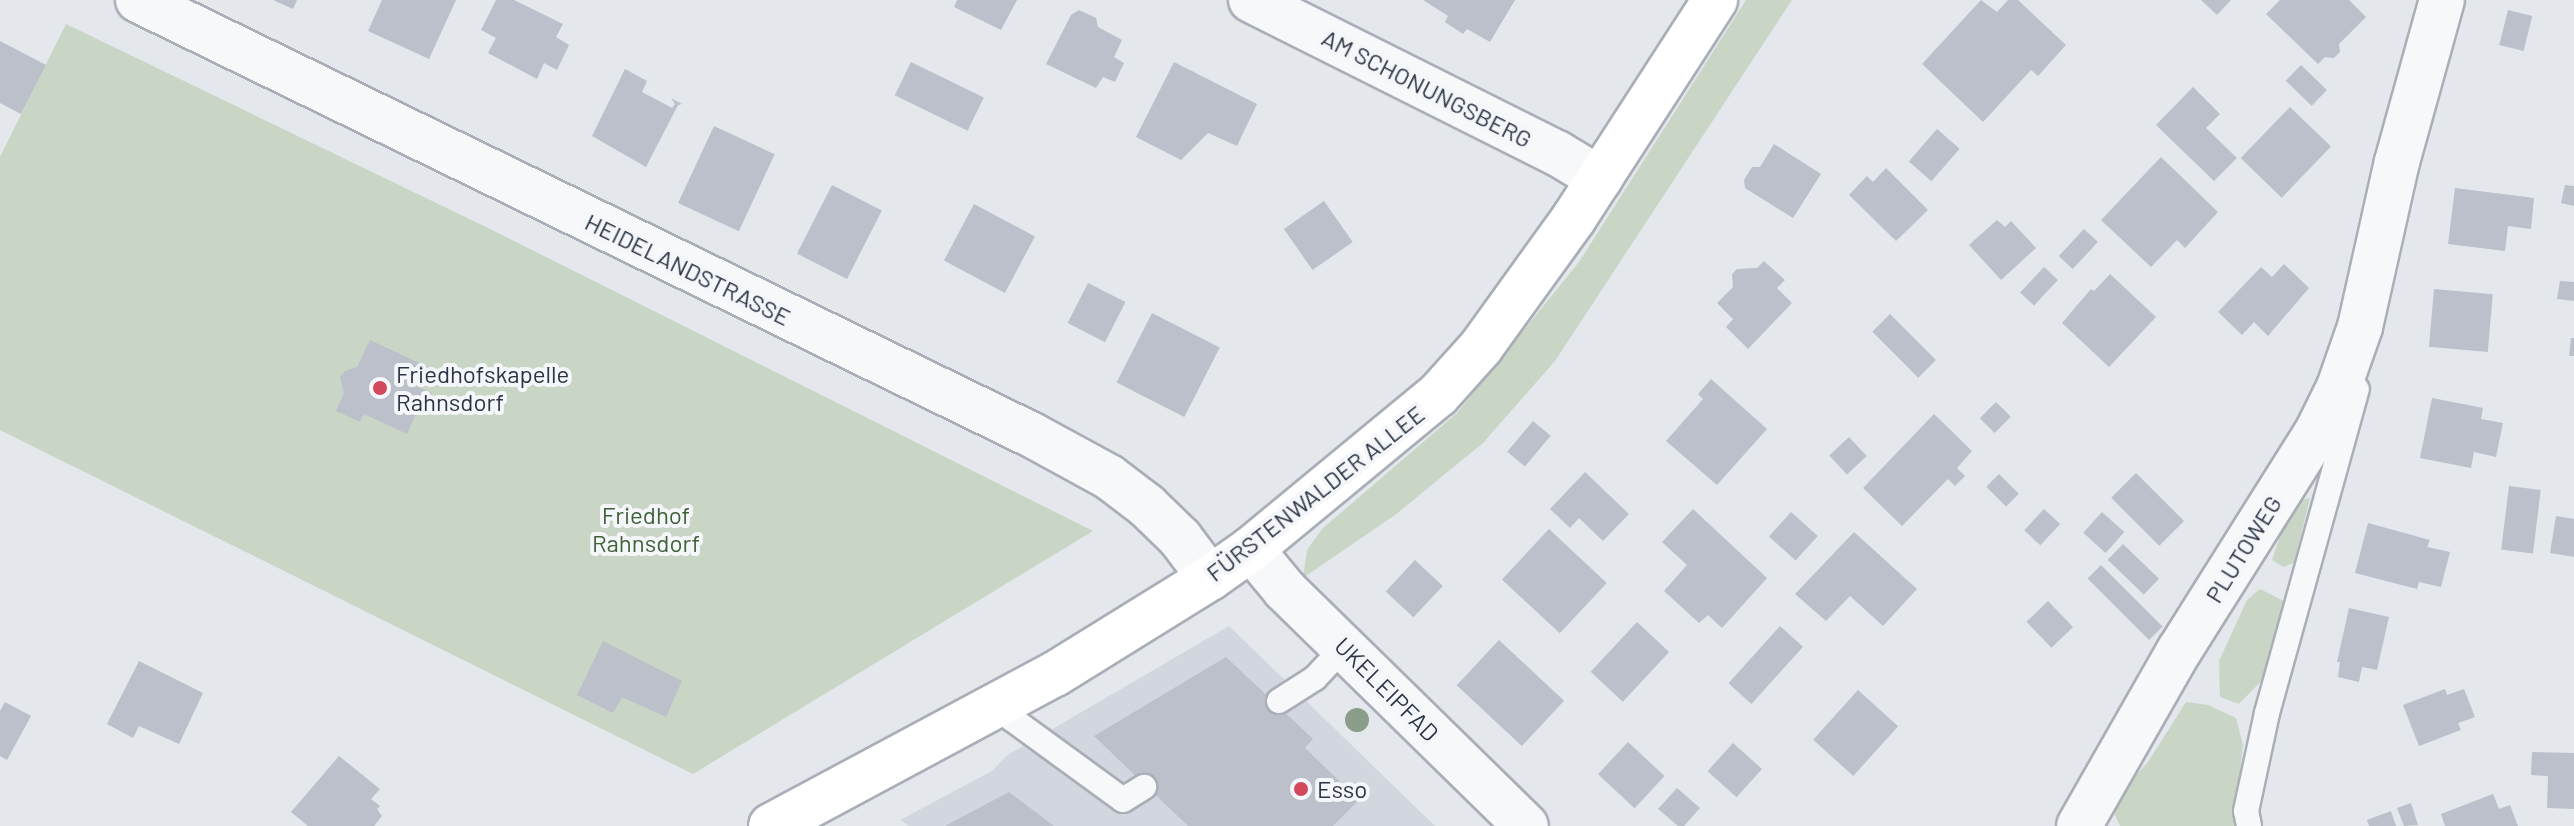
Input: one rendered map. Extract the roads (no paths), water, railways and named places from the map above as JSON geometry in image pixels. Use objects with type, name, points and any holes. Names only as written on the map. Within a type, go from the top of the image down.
[{"type":"main road","name":"FÜRSTENWALDER ALLEE","points":[[771,826],[1055,674],[1210,578],[1251,549],[1438,395],[1481,347],[1600,179],[1715,0]]},
{"type":"street","name":"HEIDELANDSTRASSE","points":[[138,0],[1032,435],[1109,477],[1147,506],[1180,538],[1210,578]]},
{"type":"street","name":"AM SCHONUNGSBERG","points":[[1251,0],[1557,153],[1600,179]]},
{"type":"street","name":"PLUTOWEG","points":[[2079,826],[2179,651],[2317,432],[2360,327],[2397,162],[2442,0]]},
{"type":"street","name":"UKELEIPFAD","points":[[1251,549],[1276,580],[1526,826]]},
{"type":"lane","name":"PLUTOWEG","points":[[2249,826],[2246,811],[2267,713],[2358,383],[2376,260]]},
{"type":"lane","points":[[1279,701],[1315,678],[1344,647]]},
{"type":"lane","points":[[1002,702],[1012,719],[1123,800],[1144,787]]},
{"type":"place","name":"Friedhofskapelle Rahnsdorf","points":[[380,388]]},
{"type":"place","name":"Esso","points":[[1301,789]]},
{"type":"park label","name":"Friedhof Rahnsdorf","points":[[646,529]]}]
